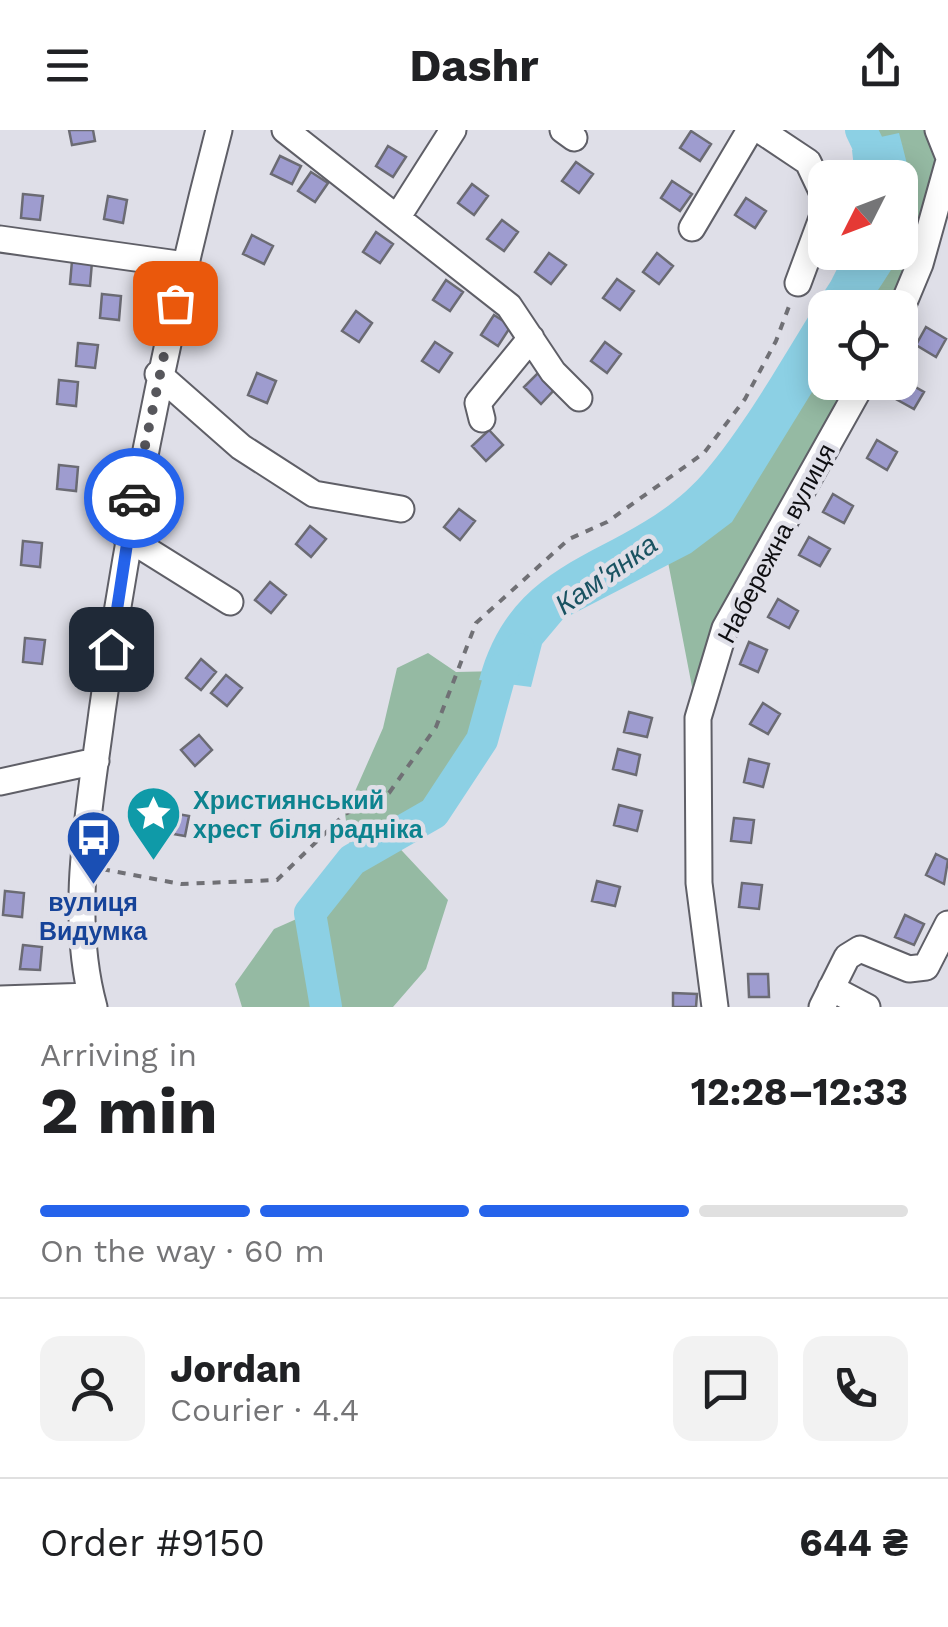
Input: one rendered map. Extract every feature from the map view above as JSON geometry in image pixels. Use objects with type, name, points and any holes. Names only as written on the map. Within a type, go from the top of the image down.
[{"type":"street","points":[[0,999],[93,1001],[83,908],[84,866],[126,538],[158,374],[219,130]]},
{"type":"street","points":[[285,130],[509,306],[579,398]]},
{"type":"street","points":[[397,218],[453,130]]},
{"type":"street","points":[[692,228],[750,130]]},
{"type":"street","points":[[760,130],[808,162]]},
{"type":"street","points":[[938,130],[948,155]]},
{"type":"street","points":[[909,290],[948,164]]},
{"type":"street","points":[[0,239],[184,266]]},
{"type":"street","points":[[798,282],[808,255]]},
{"type":"street","points":[[482,419],[478,402],[531,338]]},
{"type":"street","points":[[158,374],[241,447],[314,494],[401,509]]},
{"type":"street","name":"Набережна вулиця","points":[[715,1007],[699,883],[698,718],[726,628],[854,400]]},
{"type":"street","points":[[126,538],[230,602]]},
{"type":"street","points":[[0,782],[96,760]]},
{"type":"street","points":[[867,1007],[826,998],[847,956],[860,948],[909,969],[926,967],[948,924]]},
{"type":"path","points":[[84,866],[181,884],[277,880],[345,814],[389,793],[436,727],[476,623],[569,538],[607,522],[704,453],[745,399],[776,341],[798,282]]},
{"type":"green space","points":[[861,130],[948,130],[918,241],[918,160],[885,160]]},
{"type":"green space","points":[[883,270],[910,270],[905,290],[864,290]]},
{"type":"green space","points":[[808,363],[808,400],[853,400],[726,628],[698,718],[663,536]]},
{"type":"green space","points":[[428,653],[456,672],[501,671],[482,740],[434,813],[390,838],[448,900],[426,969],[393,1007],[242,1007],[235,984],[274,929],[310,913],[352,860],[345,814],[383,728],[397,668]]},
{"type":"water","points":[[899,133],[905,160],[853,160],[852,150],[867,140]]},
{"type":"water","points":[[836,270],[890,270],[878,290],[825,290]]},
{"type":"water","points":[[808,318],[808,399],[732,522],[691,553],[563,619],[542,644],[531,687],[479,680],[496,636],[519,603],[547,578],[678,498],[708,468],[757,400]]},
{"type":"building","points":[[69,130],[93,130],[95,141],[72,145]]},
{"type":"building","points":[[691,131],[711,144],[700,161],[680,148]]},
{"type":"building","points":[[388,146],[406,157],[393,177],[376,166]]},
{"type":"building","points":[[280,156],[301,166],[292,184],[271,174]]},
{"type":"building","points":[[576,162],[593,174],[579,193],[562,181]]},
{"type":"building","points":[[311,172],[328,183],[315,202],[298,191]]},
{"type":"building","points":[[672,181],[692,194],[680,211],[661,198]]},
{"type":"building","points":[[472,184],[488,196],[474,215],[458,203]]},
{"type":"building","points":[[23,194],[43,196],[40,220],[21,218]]},
{"type":"building","points":[[108,196],[127,200],[123,223],[104,219]]},
{"type":"building","points":[[746,198],[766,211],[755,228],[735,215]]},
{"type":"building","points":[[502,220],[518,232],[504,251],[487,239]]},
{"type":"building","points":[[376,232],[393,244],[380,263],[363,252]]},
{"type":"building","points":[[252,235],[273,246],[264,264],[243,254]]},
{"type":"building","points":[[549,253],[566,265],[551,284],[535,272]]},
{"type":"building","points":[[657,253],[673,266],[659,284],[643,272]]},
{"type":"building","points":[[72,261],[92,262],[90,286],[70,284]]},
{"type":"building","points":[[617,279],[634,291],[620,310],[603,298]]},
{"type":"building","points":[[446,280],[463,292],[450,311],[433,300]]},
{"type":"building","points":[[102,294],[121,296],[119,320],[100,318]]},
{"type":"building","points":[[356,311],[372,323],[359,342],[342,331]]},
{"type":"building","points":[[494,315],[511,326],[498,346],[481,335]]},
{"type":"building","points":[[926,327],[946,339],[936,357],[918,346]]},
{"type":"building","points":[[435,342],[452,353],[439,372],[422,361]]},
{"type":"building","points":[[605,342],[621,354],[607,373],[591,361]]},
{"type":"building","points":[[78,343],[98,345],[95,368],[76,366]]},
{"type":"building","points":[[257,373],[276,381],[267,403],[248,395]]},
{"type":"building","points":[[538,373],[555,389],[541,404],[524,387]]},
{"type":"building","points":[[59,380],[78,382],[76,406],[57,404]]},
{"type":"building","points":[[918,389],[924,392],[914,409],[898,400],[918,400]]},
{"type":"building","points":[[489,430],[503,445],[486,461],[472,446]]},
{"type":"building","points":[[877,440],[897,452],[887,470],[867,458]]},
{"type":"building","points":[[59,465],[78,467],[76,491],[57,489]]},
{"type":"building","points":[[833,494],[853,506],[844,523],[823,512]]},
{"type":"building","points":[[459,509],[475,521],[460,540],[444,527]]},
{"type":"building","points":[[310,526],[326,539],[311,557],[296,544]]},
{"type":"building","points":[[809,537],[830,549],[820,566],[799,555]]},
{"type":"building","points":[[23,541],[42,543],[40,567],[21,565]]},
{"type":"building","points":[[270,582],[286,595],[271,613],[255,600]]},
{"type":"building","points":[[778,599],[798,611],[789,628],[768,617]]},
{"type":"building","points":[[25,638],[45,640],[42,664],[23,662]]},
{"type":"building","points":[[749,642],[767,650],[758,672],[740,664]]},
{"type":"building","points":[[201,659],[216,672],[201,690],[186,678]]},
{"type":"building","points":[[226,675],[242,688],[227,706],[211,693]]},
{"type":"building","points":[[763,703],[780,714],[768,734],[750,724]]},
{"type":"building","points":[[629,712],[652,718],[647,737],[624,732]]},
{"type":"building","points":[[199,735],[212,750],[195,766],[181,750]]},
{"type":"building","points":[[618,749],[640,755],[636,775],[613,769]]},
{"type":"building","points":[[749,759],[769,764],[763,787],[744,782]]},
{"type":"building","points":[[619,805],[642,811],[637,831],[614,825]]},
{"type":"building","points":[[166,812],[189,816],[185,836],[162,832]]},
{"type":"building","points":[[734,818],[754,820],[751,843],[731,841]]},
{"type":"building","points":[[936,854],[948,860],[944,884],[926,875]]},
{"type":"building","points":[[597,881],[620,887],[615,906],[592,901]]},
{"type":"building","points":[[742,883],[762,885],[759,909],[739,907]]},
{"type":"building","points":[[5,891],[24,893],[22,917],[3,915]]},
{"type":"building","points":[[905,915],[924,924],[914,945],[895,937]]},
{"type":"building","points":[[23,945],[42,947],[40,970],[20,969]]},
{"type":"building","points":[[748,974],[768,974],[769,997],[749,997]]},
{"type":"building","points":[[673,993],[697,994],[696,1007],[673,1007]]},
{"type":"waterway","name":"Кам'янка","points":[[861,130],[875,160]]},
{"type":"waterway","name":"Кам'янка","points":[[326,1007],[310,913],[352,860],[434,813],[482,740],[501,671],[519,649]]},
{"type":"way so far","points":[[134,498],[175,303]]},
{"type":"place","name":"Християнський хрест біля радніка","points":[[154,863]]},
{"type":"place","name":"вулиця Видумка","points":[[93,886]]},
{"type":"route","points":[[111,649],[134,498]]}]
